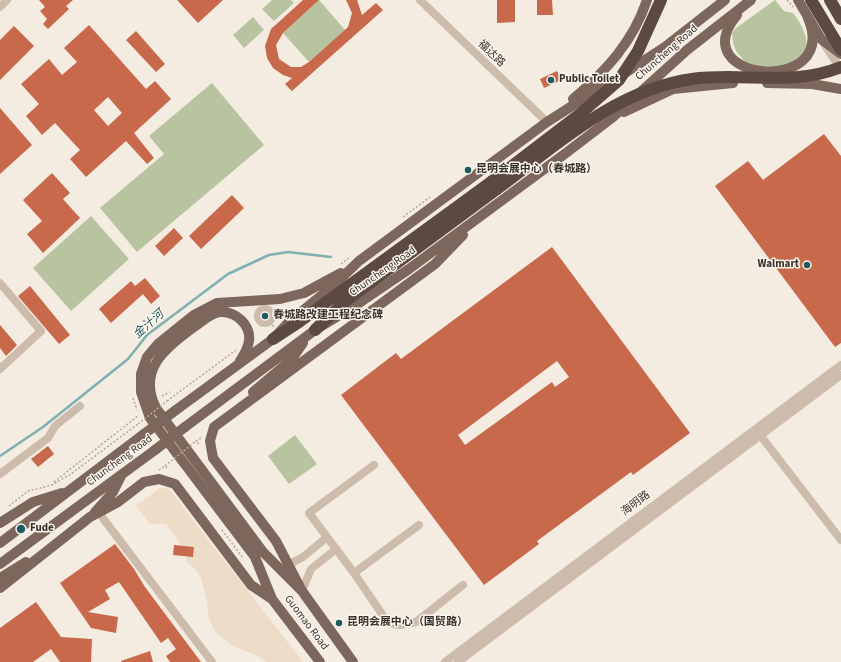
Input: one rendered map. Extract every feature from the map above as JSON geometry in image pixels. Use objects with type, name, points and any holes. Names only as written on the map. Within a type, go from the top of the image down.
[{"type":"highway","points":[[312,333],[347,300],[494,185],[615,84],[638,52],[661,0]]},
{"type":"highway","points":[[813,0],[841,50]]},
{"type":"highway","points":[[829,0],[841,19]]},
{"type":"highway","points":[[272,329],[299,322],[604,110],[644,91],[668,83],[692,79],[725,77],[790,79],[814,75],[841,67]]},
{"type":"main road","points":[[547,122],[597,78],[621,52],[634,31],[647,0]]},
{"type":"main road","name":"Chuncheng Road","points":[[0,543],[240,363],[272,329],[289,322],[332,287],[357,258],[547,122],[665,47],[725,0]]},
{"type":"main road","points":[[751,0],[734,18],[726,35],[725,43],[729,55],[733,60],[743,66],[776,70],[796,67],[805,62],[812,53],[815,41],[812,26],[808,18]]},
{"type":"main road","name":"Chuncheng Road","points":[[0,564],[312,333],[350,310],[480,217],[570,150],[613,117],[687,50],[751,0]]},
{"type":"main road","points":[[813,0],[841,45]]},
{"type":"main road","points":[[829,0],[841,23]]},
{"type":"main road","points":[[794,4],[808,18],[826,44],[841,54]]},
{"type":"main road","points":[[570,150],[628,109],[673,90],[732,83],[812,84],[841,89]]},
{"type":"main road","points":[[302,591],[276,541],[213,458],[210,441],[214,428],[436,264],[480,217]]},
{"type":"main road","points":[[272,599],[255,557],[150,418],[141,392],[142,370],[147,357],[158,344],[194,315],[209,306],[224,302],[280,299],[304,293],[357,258]]},
{"type":"main road","name":"Guomao Road","points":[[240,363],[248,343],[246,328],[236,316],[226,312],[216,313],[174,342],[159,357],[150,375],[150,391],[156,408],[263,552],[302,591],[353,662]]},
{"type":"main road","points":[[236,412],[256,389],[292,359],[312,333]]},
{"type":"main road","points":[[95,515],[113,492],[122,475]]},
{"type":"main road","points":[[0,588],[95,515],[118,502],[144,482],[159,479],[175,484],[252,584],[272,599]]},
{"type":"main road","points":[[0,523],[33,502],[70,491]]},
{"type":"main road","points":[[0,578],[10,570],[46,552]]},
{"type":"main road","name":"Guomao Road","points":[[272,599],[320,662]]},
{"type":"street","points":[[0,6],[7,0]]},
{"type":"street","name":"福达路","points":[[420,0],[547,122]]},
{"type":"street","points":[[808,18],[841,70]]},
{"type":"street","points":[[0,283],[41,331],[0,369]]},
{"type":"street","name":"海明路","points":[[458,662],[758,433],[841,365]]},
{"type":"street","name":"海明路","points":[[445,662],[758,433],[841,376]]},
{"type":"street","points":[[0,474],[48,438],[55,426],[80,406]]},
{"type":"street","points":[[758,433],[841,540]]},
{"type":"street","points":[[374,465],[309,513],[354,573],[386,620],[400,625],[416,622],[463,585]]},
{"type":"street","points":[[95,515],[212,662]]},
{"type":"street","points":[[354,573],[419,525]]},
{"type":"street","points":[[288,565],[303,557],[327,537]]},
{"type":"street","points":[[302,591],[311,569],[336,549]]},
{"type":"path","points":[[787,0],[794,4]]},
{"type":"path","points":[[402,217],[434,195]]},
{"type":"path","points":[[336,268],[357,258]]},
{"type":"path","points":[[158,397],[170,392]]},
{"type":"path","points":[[171,396],[176,395]]},
{"type":"path","points":[[6,508],[28,491],[52,485],[71,474],[167,401]]},
{"type":"path","points":[[52,485],[139,415]]},
{"type":"path","points":[[167,468],[165,466],[196,441],[199,444]]},
{"type":"green space","points":[[272,0],[291,0],[294,3],[274,21],[262,9]]},
{"type":"green space","points":[[319,0],[345,30],[309,62],[283,33]]},
{"type":"green space","points":[[775,0],[784,11],[793,13],[799,22],[806,36],[806,52],[791,65],[762,67],[745,62],[736,51],[732,33],[736,28]]},
{"type":"green space","points":[[253,17],[264,30],[244,48],[233,35]]},
{"type":"green space","points":[[212,83],[264,145],[137,252],[100,208],[164,154],[149,136]]},
{"type":"green space","points":[[91,216],[129,259],[71,311],[33,268]]},
{"type":"green space","points":[[295,435],[317,464],[289,484],[268,456]]},
{"type":"shaded area","points":[[160,488],[169,489],[303,662],[266,662],[258,656],[233,646],[216,633],[209,619],[207,601],[201,578],[195,569],[186,562],[187,556],[193,557],[194,547],[182,546],[166,524],[150,524],[136,506]]},
{"type":"building","points":[[39,0],[73,0],[66,6],[69,9],[48,29],[43,24],[47,19],[40,11],[45,7]]},
{"type":"building","points":[[177,0],[223,0],[198,23]]},
{"type":"building","points":[[303,0],[319,0],[283,33],[276,45],[279,59],[291,67],[301,67],[309,62],[348,27],[352,13],[346,0],[357,0],[362,15],[376,3],[383,10],[292,91],[285,84],[292,78],[283,75],[273,68],[267,58],[265,46],[271,29]]},
{"type":"building","points":[[497,0],[515,0],[515,22],[497,23]]},
{"type":"building","points":[[537,0],[552,0],[553,15],[537,15]]},
{"type":"building","points":[[89,25],[146,89],[155,81],[171,99],[134,133],[154,158],[147,164],[126,141],[86,177],[70,159],[80,150],[55,123],[42,135],[26,116],[39,104],[21,84],[49,59],[62,75],[77,62],[64,48]],"holes":[[[108,97],[122,113],[108,126],[94,110]]]},
{"type":"building","points":[[14,26],[34,46],[0,80],[0,40]]},
{"type":"building","points":[[136,31],[165,64],[156,72],[126,40]]},
{"type":"building","name":"Public Toilet","points":[[557,71],[561,80],[544,88],[540,79]]},
{"type":"building","points":[[0,108],[32,145],[0,174]]},
{"type":"building","name":"Walmart","points":[[824,134],[841,156],[841,343],[835,347],[715,186],[748,161],[763,180]]},
{"type":"building","points":[[52,173],[70,193],[63,199],[80,218],[43,253],[27,234],[42,221],[23,200]]},
{"type":"building","points":[[232,195],[244,208],[201,249],[189,236]]},
{"type":"building","points":[[174,228],[183,238],[164,256],[155,246]]},
{"type":"building","points":[[552,247],[690,433],[633,475],[631,472],[537,541],[539,544],[484,585],[341,395],[396,353],[401,359]],"holes":[[[557,361],[569,377],[555,387],[552,382],[465,445],[458,435]]]},
{"type":"building","points":[[145,278],[160,296],[151,304],[143,294],[111,323],[99,309],[131,281],[135,286]]},
{"type":"building","points":[[30,286],[70,335],[59,344],[18,296]]},
{"type":"building","points":[[0,325],[17,345],[6,356],[0,348]]},
{"type":"building","points":[[48,446],[54,454],[38,467],[31,459]]},
{"type":"building","points":[[115,544],[201,662],[170,662],[166,656],[176,649],[168,638],[161,643],[119,582],[105,590],[110,599],[88,612],[118,617],[116,633],[91,628],[60,583]]},
{"type":"building","points":[[174,545],[194,547],[193,557],[173,555]]},
{"type":"building","points":[[36,602],[61,637],[92,639],[91,662],[60,662],[51,649],[33,662],[0,662],[0,628]]},
{"type":"building","points":[[150,651],[153,662],[121,662],[121,661]]},
{"type":"waterway","name":"金汁河","points":[[0,456],[43,427],[128,359],[147,335],[228,274],[269,255],[288,252],[331,257]]},
{"type":"place","name":"Public Toilet","points":[[551,80]]},
{"type":"place","name":"昆明会展中心（春城路）","points":[[468,170]]},
{"type":"place","name":"Walmart","points":[[807,265]]},
{"type":"place","name":"春城路改建工程纪念碑","points":[[265,316]]},
{"type":"place","name":"Fude","points":[[21,529]]},
{"type":"place","name":"昆明会展中心（国贸路）","points":[[339,623]]}]
